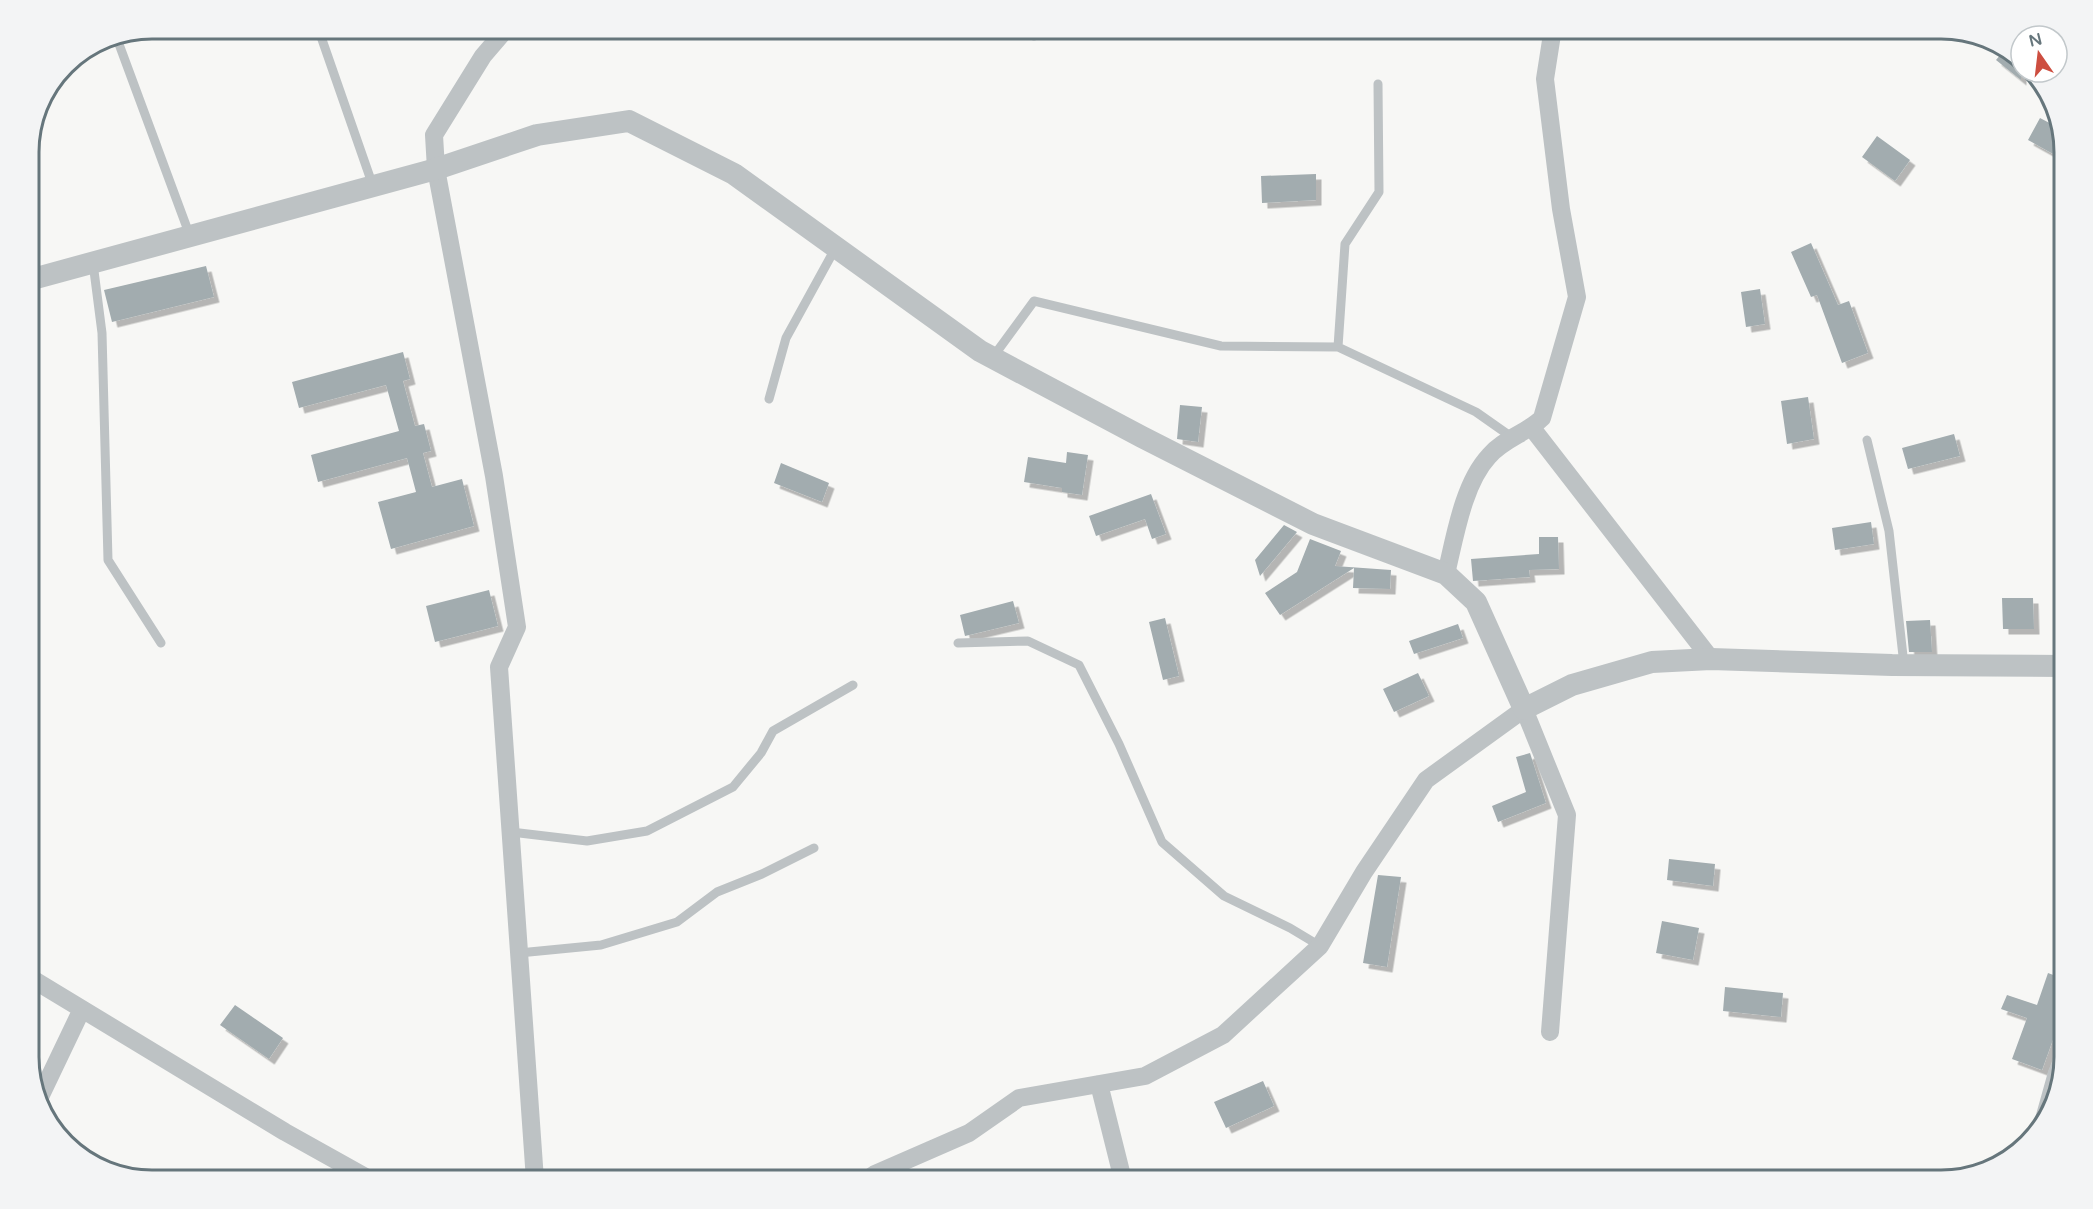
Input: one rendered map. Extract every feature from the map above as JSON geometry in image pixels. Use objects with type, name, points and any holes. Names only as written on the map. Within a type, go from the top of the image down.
[{"type":"street","points":[[498,39],[483,56],[434,135],[436,169],[492,464],[517,627],[499,668],[534,1170]]},
{"type":"street","points":[[1446,573],[1467,491],[1489,455],[1532,428],[1542,418],[1577,297],[1561,209],[1545,79],[1551,39]]},
{"type":"street","points":[[39,277],[436,169],[537,135],[629,121],[734,174],[992,358],[1313,524],[1446,573],[1476,602],[1524,709],[1567,815],[1550,1032]]},
{"type":"street","points":[[1532,428],[1711,659]]},
{"type":"street","points":[[884,1170],[969,1133],[1019,1098],[1146,1076],[1223,1035],[1320,946],[1364,872],[1425,780],[1524,709],[1572,685],[1652,662],[1711,659],[1904,665],[2054,666]]},
{"type":"street","points":[[39,983],[275,1126],[353,1170]]},
{"type":"street","points":[[44,1089],[82,1009]]},
{"type":"street","points":[[1099,1084],[1120,1170]]},
{"type":"lane","points":[[322,39],[373,186]]},
{"type":"lane","points":[[119,44],[190,236]]},
{"type":"lane","points":[[1338,347],[1345,243],[1378,192],[1378,84]]},
{"type":"lane","points":[[769,399],[786,338],[836,247]]},
{"type":"lane","points":[[93,262],[102,333],[108,560],[161,643]]},
{"type":"lane","points":[[992,358],[1034,301],[1221,346],[1338,347],[1476,412],[1513,438]]},
{"type":"lane","points":[[1867,440],[1889,531],[1904,665]]},
{"type":"lane","points":[[958,643],[1028,641],[1079,665],[1119,744],[1162,842],[1224,896],[1290,928],[1320,946]]},
{"type":"lane","points":[[511,832],[587,841],[647,831],[733,787],[761,753],[773,731],[853,685]]},
{"type":"lane","points":[[519,953],[600,945],[677,922],[717,892],[762,874],[814,848]]},
{"type":"building","points":[[2000,56],[2009,61],[2009,70],[1996,60]]},
{"type":"building","points":[[2040,118],[2050,123],[2054,154],[2028,140]]},
{"type":"building","points":[[1877,136],[1910,160],[1895,181],[1862,157]]},
{"type":"building","points":[[1316,174],[1316,200],[1262,203],[1261,176]]},
{"type":"building","points":[[1811,243],[1838,305],[1849,301],[1868,353],[1842,363],[1817,295],[1811,297],[1791,252]]},
{"type":"building","points":[[206,266],[214,297],[112,322],[104,290]]},
{"type":"building","points":[[1760,289],[1765,324],[1746,327],[1741,292]]},
{"type":"building","points":[[403,352],[410,379],[403,381],[415,426],[424,424],[431,451],[423,453],[432,487],[462,479],[474,526],[391,549],[378,502],[416,492],[407,458],[318,482],[311,455],[399,431],[386,385],[299,408],[292,382]]},
{"type":"building","points":[[1808,397],[1814,439],[1787,444],[1781,401]]},
{"type":"building","points":[[1180,405],[1202,407],[1198,442],[1177,439]]},
{"type":"building","points":[[1954,434],[1960,456],[1908,469],[1902,448]]},
{"type":"building","points":[[1067,452],[1088,455],[1082,495],[1062,492],[1062,488],[1024,482],[1028,457],[1066,463]]},
{"type":"building","points":[[781,463],[829,483],[822,502],[774,483]]},
{"type":"building","points":[[1151,494],[1166,534],[1152,539],[1145,519],[1096,536],[1089,516]]},
{"type":"building","points":[[1871,522],[1874,544],[1835,550],[1832,528]]},
{"type":"building","points":[[1284,525],[1297,532],[1260,576],[1255,560]]},
{"type":"building","points":[[1539,537],[1558,537],[1559,569],[1529,570],[1530,577],[1473,581],[1471,559],[1539,554]]},
{"type":"building","points":[[1310,539],[1341,551],[1335,566],[1391,570],[1390,589],[1353,588],[1354,568],[1280,615],[1265,593],[1297,572]]},
{"type":"building","points":[[489,590],[498,626],[435,642],[426,606]]},
{"type":"building","points":[[2002,598],[2033,598],[2034,629],[2003,629]]},
{"type":"building","points":[[1013,601],[1019,623],[965,636],[960,615]]},
{"type":"building","points":[[1165,618],[1179,676],[1163,680],[1149,622]]},
{"type":"building","points":[[1930,620],[1932,652],[1909,652],[1906,621]]},
{"type":"building","points":[[1458,624],[1463,638],[1414,654],[1409,641]]},
{"type":"building","points":[[1418,673],[1429,696],[1394,712],[1383,689]]},
{"type":"building","points":[[1530,753],[1546,803],[1498,822],[1492,806],[1526,792],[1516,757]]},
{"type":"building","points":[[1669,859],[1715,864],[1713,886],[1667,880]]},
{"type":"building","points":[[1378,875],[1401,877],[1387,967],[1363,963]]},
{"type":"building","points":[[1662,921],[1699,928],[1693,960],[1656,953]]},
{"type":"building","points":[[2048,973],[2054,975],[2054,1037],[2042,1070],[2012,1059],[2027,1018],[2001,1009],[2007,995],[2037,1005]]},
{"type":"building","points":[[1725,987],[1783,993],[1781,1017],[1723,1011]]},
{"type":"building","points":[[235,1005],[283,1038],[269,1059],[220,1025]]},
{"type":"building","points":[[1263,1081],[1274,1106],[1226,1128],[1214,1102]]}]
